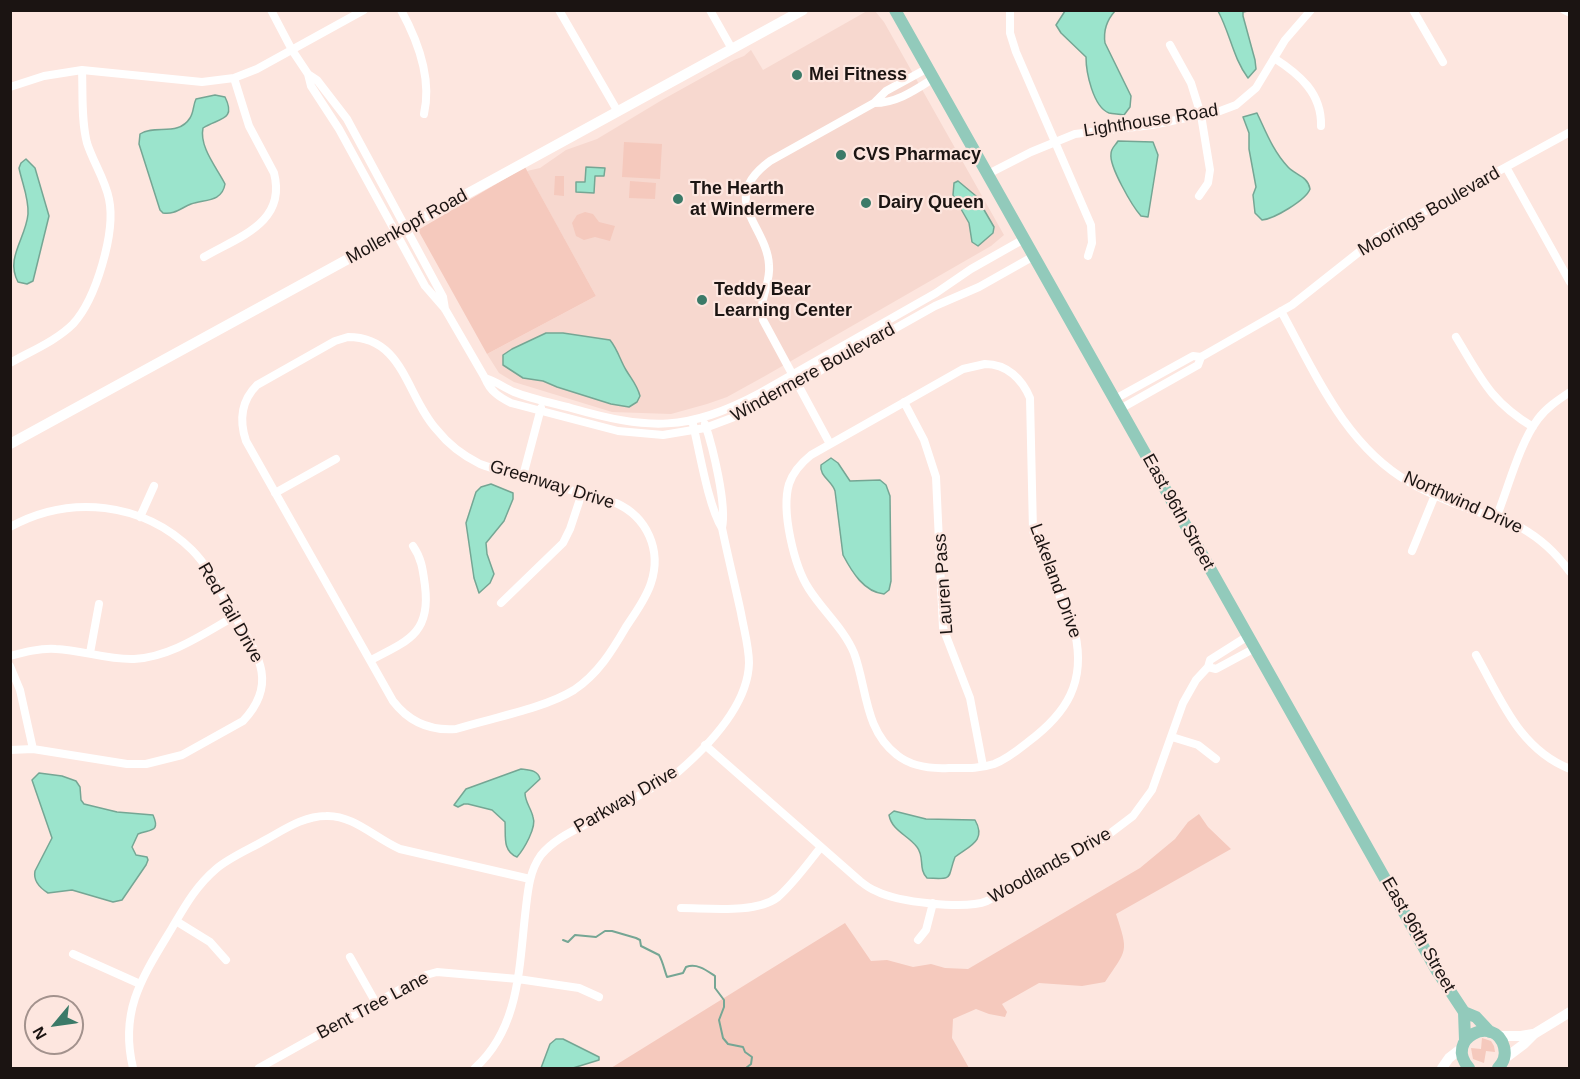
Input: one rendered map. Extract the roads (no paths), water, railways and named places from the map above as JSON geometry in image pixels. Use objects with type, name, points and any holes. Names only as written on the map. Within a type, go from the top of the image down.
[{"type":"main road","name":"East 96th Street","points":[[895,10],[1440,975],[1464,1012],[1463,1060],[1469,1068]]},
{"type":"main road","name":"East 96th Street","points":[[1464,1012],[1476,1017],[1494,1034]]},
{"type":"main road","points":[[1464,1044],[1471,1035],[1478,1032],[1494,1034],[1503,1044],[1501,1066]]},
{"type":"street","name":"Windermere Boulevard","points":[[270,10],[308,74],[316,80],[347,119],[443,297],[445,309]]},
{"type":"street","points":[[10,87],[44,76],[82,70],[202,81],[234,78],[249,74],[364,10]]},
{"type":"street","points":[[401,10],[418,47],[427,93],[424,114]]},
{"type":"street","points":[[559,10],[618,112]]},
{"type":"street","points":[[710,10],[732,49]]},
{"type":"street","name":"Mollenkopf Road","points":[[10,444],[803,10]]},
{"type":"street","points":[[1010,10],[1013,42],[1090,225],[1092,243],[1088,256]]},
{"type":"street","name":"Lighthouse Road","points":[[988,174],[1054,142],[1085,132],[1152,125],[1226,109],[1244,99],[1256,88],[1290,34],[1311,10]]},
{"type":"street","points":[[1413,10],[1443,62]]},
{"type":"street","points":[[1564,10],[1569,13]]},
{"type":"street","points":[[1170,45],[1194,88],[1201,115],[1210,170],[1208,183],[1199,196]]},
{"type":"street","points":[[1274,58],[1294,71],[1310,87],[1320,111],[1321,126]]},
{"type":"street","points":[[10,363],[56,337],[73,323],[87,304],[108,240],[111,224],[109,197],[85,134],[82,70]]},
{"type":"street","points":[[874,104],[898,99],[931,73]]},
{"type":"street","points":[[830,444],[765,326],[761,302],[770,264],[766,250],[748,213],[748,188],[754,175],[770,161],[874,104],[886,91],[931,73]]},
{"type":"street","name":"Windermere Boulevard","points":[[308,74],[311,86],[339,129],[395,234],[425,286],[445,309],[488,387],[502,399],[618,431],[663,435],[695,431],[736,418],[935,306],[979,286],[1034,256]]},
{"type":"street","points":[[204,257],[259,225],[269,214],[274,201],[276,182],[249,126],[234,78]]},
{"type":"street","name":"Moorings Boulevard","points":[[1117,404],[1198,365],[1201,357],[1297,301],[1375,239],[1569,132]]},
{"type":"street","points":[[1506,167],[1567,272],[1569,282]]},
{"type":"street","name":"Windermere Boulevard","points":[[485,378],[511,391],[543,401],[629,423],[670,424],[692,420],[741,403],[936,294],[971,269],[1024,239]]},
{"type":"street","name":"Northwind Drive","points":[[1281,311],[1338,412],[1356,438],[1374,456],[1394,472],[1435,495],[1520,527],[1542,540],[1569,572]]},
{"type":"street","name":"Greenway Drive","points":[[348,337],[374,341],[387,350],[431,423],[455,448],[479,463],[523,476],[616,503],[635,515],[648,532],[656,560],[648,591],[610,654],[595,673],[566,694],[532,707],[456,729],[437,729],[418,724],[403,713],[393,701],[275,493],[243,432],[241,419],[252,390],[262,381],[335,341],[348,337]]},
{"type":"street","points":[[1456,337],[1494,397],[1507,411],[1533,427]]},
{"type":"street","name":"Lakeland Drive","points":[[985,364],[999,366],[1013,374],[1023,384],[1030,398],[1033,531],[1075,633],[1078,667],[1070,697],[1049,727],[1001,760],[983,766],[927,768],[905,761],[889,748],[875,730],[850,646],[804,580],[793,548],[786,498],[789,486],[801,463],[904,402],[963,369],[985,364]]},
{"type":"street","points":[[1496,518],[1533,427],[1546,410],[1569,392]]},
{"type":"street","points":[[523,476],[543,401]]},
{"type":"street","name":"Lauren Pass","points":[[904,402],[924,440],[936,477],[943,628],[970,698],[983,766]]},
{"type":"street","name":"Parkway Drive","points":[[703,417],[719,484],[724,519],[722,528]]},
{"type":"street","name":"Parkway Drive","points":[[475,1068],[487,1055],[505,1027],[515,997],[530,879],[537,861],[553,843],[669,778],[688,763],[736,707],[743,690],[749,663],[747,644],[722,528],[712,501],[692,420]]},
{"type":"street","points":[[275,493],[336,459]]},
{"type":"street","points":[[141,517],[154,486]]},
{"type":"street","points":[[501,603],[563,543],[570,530],[582,494]]},
{"type":"street","points":[[1412,551],[1435,495]]},
{"type":"street","name":"Red Tail Drive","points":[[10,527],[40,514],[71,507],[107,508],[141,517],[170,531],[193,550],[209,571],[259,659],[263,672],[261,694],[251,713],[239,724],[182,755],[160,762],[127,765],[33,749]]},
{"type":"street","points":[[371,660],[409,639],[420,628],[424,617],[427,606],[423,572],[420,557],[412,546]]},
{"type":"street","points":[[90,653],[99,604]]},
{"type":"street","points":[[10,656],[26,651],[55,648],[128,659],[163,653],[177,648],[235,616]]},
{"type":"street","name":"Woodlands Drive","points":[[705,745],[860,881],[875,891],[890,896],[933,903],[964,906],[981,904],[1112,833],[1133,816],[1152,790],[1189,690],[1208,667],[1210,660],[1248,636]]},
{"type":"street","points":[[1208,667],[1216,669],[1255,648]]},
{"type":"street","points":[[1476,655],[1528,741],[1542,754],[1569,769]]},
{"type":"street","points":[[10,666],[20,690],[33,749],[10,750]]},
{"type":"street","points":[[1172,737],[1198,746],[1216,759]]},
{"type":"street","points":[[133,1068],[129,1053],[131,1008],[140,984],[194,891],[223,864],[297,822],[320,816],[337,817],[350,821],[400,849],[530,879]]},
{"type":"street","points":[[681,908],[752,907],[768,903],[782,893],[821,847]]},
{"type":"street","points":[[918,940],[926,930],[933,903]]},
{"type":"street","points":[[176,921],[210,942],[226,960]]},
{"type":"street","points":[[73,954],[140,984]]},
{"type":"street","points":[[350,957],[376,1003]]},
{"type":"street","name":"Bent Tree Lane","points":[[260,1068],[426,975],[437,972],[518,979],[579,988],[599,997]]},
{"type":"street","points":[[1501,1066],[1534,1034],[1569,1012]]},
{"type":"street","points":[[1494,1034],[1521,1036],[1534,1034]]},
{"type":"street","points":[[1442,1068],[1464,1044]]},
{"type":"waterway","points":[[563,940],[568,942],[575,935],[596,937],[605,931],[612,931],[640,940],[641,946],[659,955],[667,977],[683,973],[686,967],[694,966],[715,976],[715,988],[724,1000],[719,1020],[723,1038],[728,1044],[743,1047],[745,1052],[752,1057],[751,1064],[746,1068]]},
{"type":"place","name":"Mei Fitness","points":[[797,75]]},
{"type":"place","name":"CVS Pharmacy","points":[[841,155]]},
{"type":"place","name":"The Hearth at Windermere","points":[[678,199]]},
{"type":"place","name":"Dairy Queen","points":[[866,203]]},
{"type":"place","name":"Teddy Bear Learning Center","points":[[702,300]]}]
